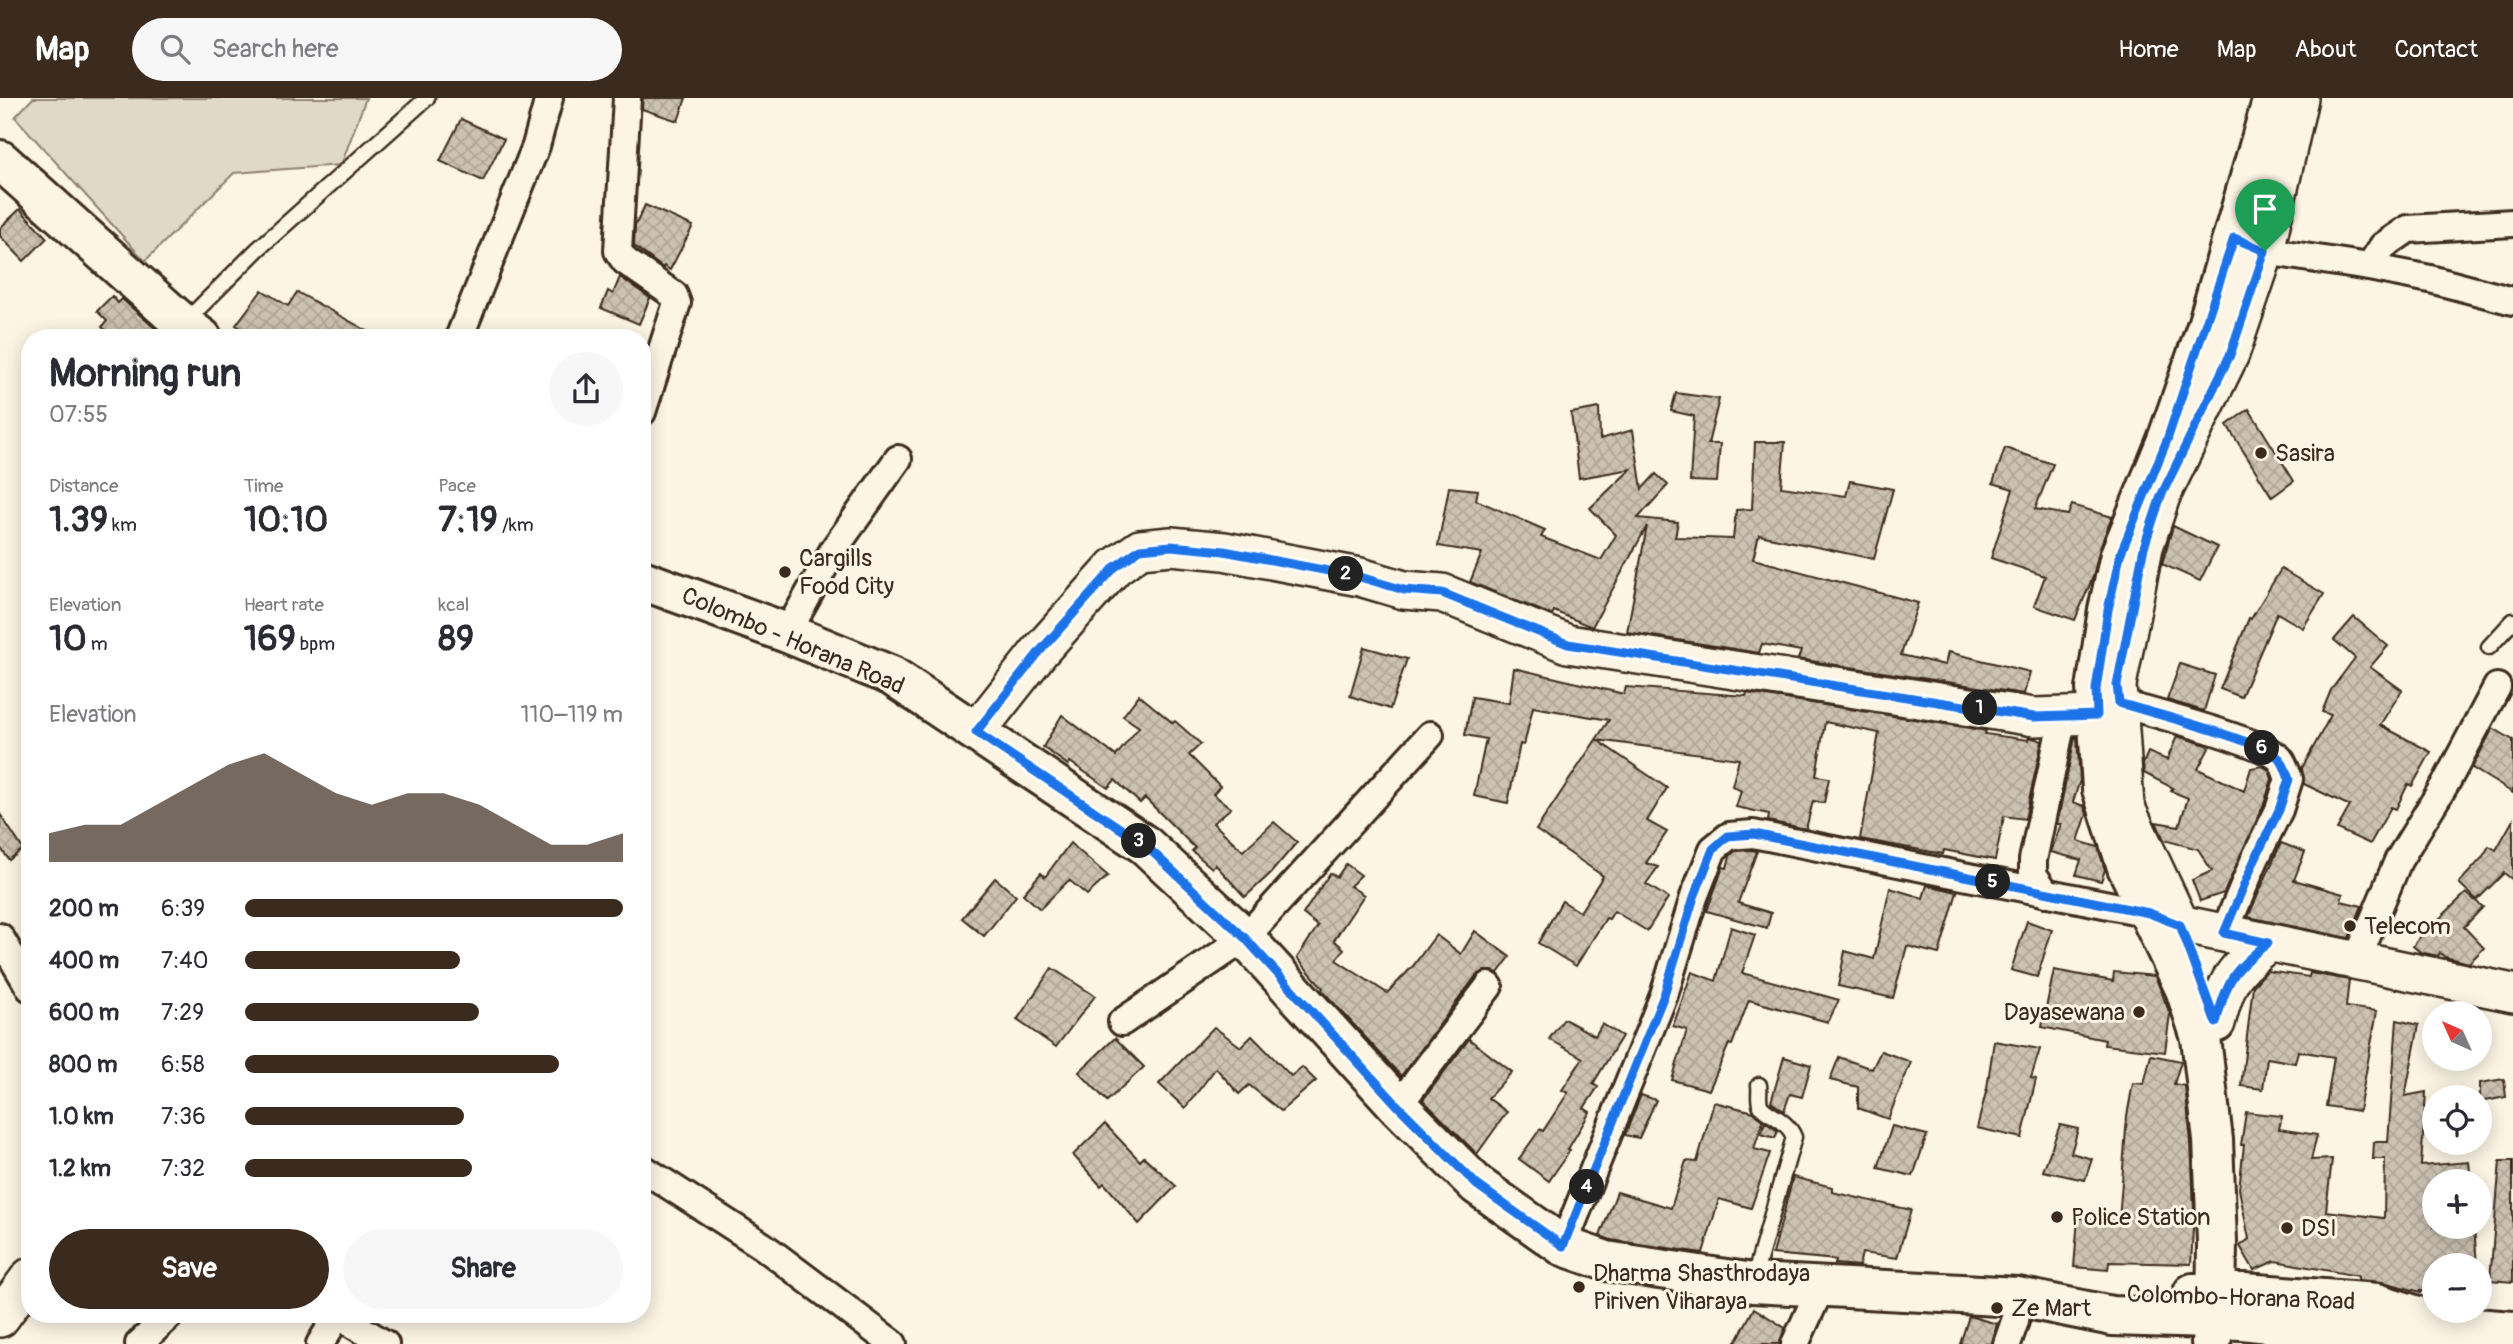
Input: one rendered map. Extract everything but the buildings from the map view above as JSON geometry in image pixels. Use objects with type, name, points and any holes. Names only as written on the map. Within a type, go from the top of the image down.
[{"type":"main road","points":[[2227,1319],[2228,1084],[2224,1045],[2216,1023],[2164,919],[2127,867],[2102,789],[2093,711],[2108,610],[2120,555],[2249,244],[2273,98]]},
{"type":"main road","points":[[0,160],[190,329]]},
{"type":"main road","name":"Colombo - Horana Road","points":[[651,583],[892,677],[1145,845],[1245,938],[1398,1106],[1477,1185],[1563,1246],[1606,1261],[1753,1283],[2026,1298]]},
{"type":"main road","points":[[2164,919],[2201,1038],[2213,1140],[2227,1319]]},
{"type":"main road","name":"Colombo-Horana Road","points":[[2026,1298],[2070,1293],[2366,1339],[2449,1325]]},
{"type":"main road","name":"Colombo-Horana Road","points":[[2026,1298],[2112,1316],[2227,1319],[2376,1303],[2449,1325]]},
{"type":"main road","points":[[2112,1316],[2155,1334],[2166,1344]]},
{"type":"main road","points":[[2449,1325],[2513,1331]]},
{"type":"street","points":[[463,329],[536,146],[549,98]]},
{"type":"street","points":[[627,98],[618,251],[625,261],[674,295],[677,303],[651,384]]},
{"type":"street","points":[[2299,98],[2249,244],[2430,279],[2513,301]]},
{"type":"street","points":[[2370,267],[2383,246],[2408,229],[2513,223]]},
{"type":"street","points":[[787,634],[834,549],[898,459]]},
{"type":"street","points":[[976,732],[1040,651],[1115,567],[1140,549],[1171,546],[1224,551],[1360,577],[1404,590],[1442,593],[1568,644],[2034,717],[2093,711],[2250,744],[2280,760],[2289,779],[2279,810],[2224,933]]},
{"type":"street","points":[[2357,960],[2398,861],[2447,782],[2497,687]]},
{"type":"street","points":[[2046,893],[2033,874],[2033,860],[2093,711]]},
{"type":"street","points":[[1122,1022],[1245,938],[1430,735]]},
{"type":"street","points":[[1563,1246],[1664,995],[1708,860],[1713,849],[1728,836],[1754,834],[2046,893],[2268,943],[2513,993]]},
{"type":"street","points":[[0,937],[21,973]]},
{"type":"street","points":[[2216,1023],[2230,981],[2242,963],[2268,943]]},
{"type":"street","points":[[1398,1106],[1489,986]]},
{"type":"street","points":[[651,1174],[763,1247],[893,1344]]},
{"type":"street","points":[[1795,1344],[1821,1287]]},
{"type":"street","points":[[0,1318],[21,1289]]},
{"type":"street","points":[[2007,1344],[2026,1298]]},
{"type":"street","points":[[139,1344],[161,1323]]},
{"type":"street","points":[[320,1344],[333,1323]]},
{"type":"street","points":[[351,1323],[385,1344]]},
{"type":"lane","points":[[194,329],[258,249],[427,98]]},
{"type":"lane","points":[[2489,647],[2513,621]]},
{"type":"lane","points":[[1753,1283],[1794,1137],[1785,1122],[1766,1111],[1760,1104],[1759,1085]]},
{"type":"shaded area","points":[[33,98],[366,98],[341,165],[234,173],[145,261],[15,117]]},
{"type":"place","name":"Sasira","points":[[2261,453]]},
{"type":"place","name":"Cargills Food City","points":[[785,572]]},
{"type":"place","name":"Telecom","points":[[2350,926]]},
{"type":"place","name":"Dayasewana","points":[[2139,1012]]},
{"type":"place","name":"Police Station","points":[[2057,1217]]},
{"type":"place","name":"DSI","points":[[2287,1228]]},
{"type":"place","name":"Dharma Shasthrodaya Piriven Viharaya","points":[[1579,1287]]},
{"type":"place","name":"Ze Mart","points":[[1997,1308]]},
{"type":"route","points":[[2234,238],[2265,251],[2230,355],[2161,496],[2144,547],[2117,685],[2119,703],[2263,749],[2280,760],[2289,779],[2279,810],[2224,933],[2268,943],[2242,963],[2230,981],[2221,1001],[2216,1023],[2180,925],[2149,913],[1754,834],[1728,836],[1713,849],[1694,897],[1664,995],[1563,1246],[1477,1185],[1398,1106],[1245,938],[1145,845],[976,732],[1040,651],[1115,567],[1140,549],[1171,546],[1224,551],[1360,577],[1404,590],[1442,593],[1568,644],[2034,717],[2097,715],[2096,689],[2108,610],[2120,555],[2167,440],[2234,238]]}]
